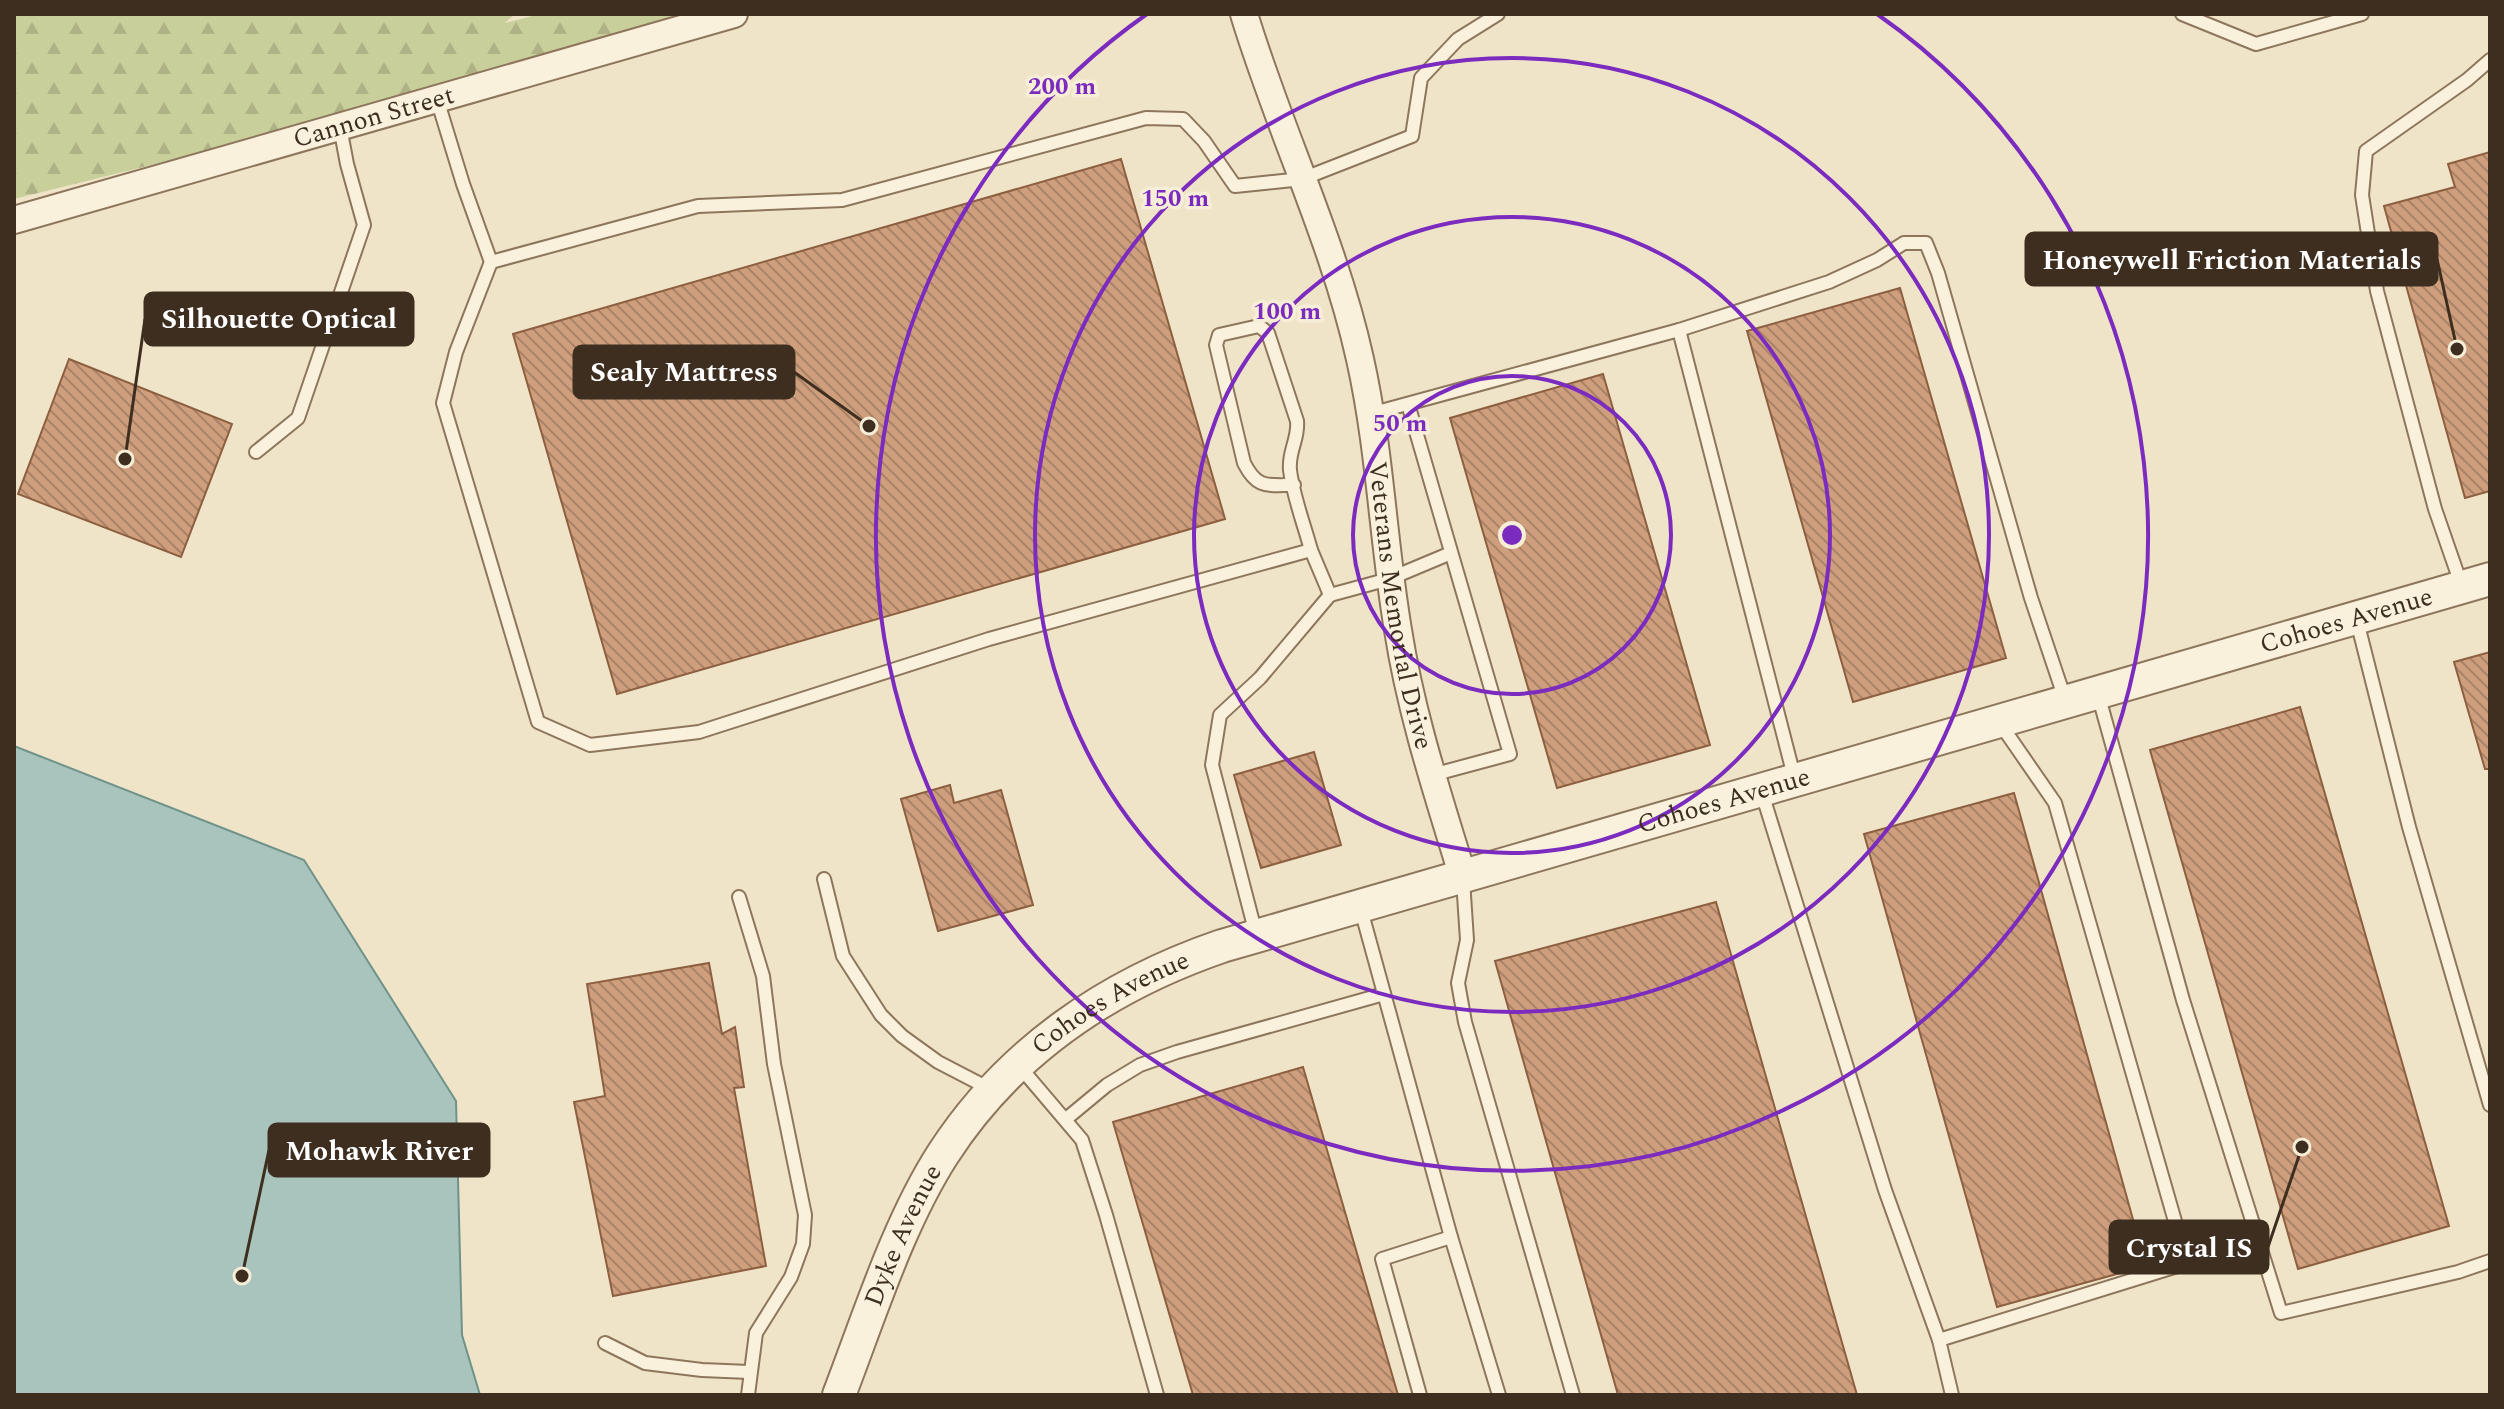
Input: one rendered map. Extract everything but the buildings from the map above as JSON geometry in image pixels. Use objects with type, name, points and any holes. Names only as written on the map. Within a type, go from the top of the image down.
[{"type":"street","name":"Cannon Street","points":[[14,220],[734,14]]},
{"type":"street","name":"Veterans Memorial Drive","points":[[1244,14],[1349,319],[1360,360],[1389,579],[1408,688],[1463,877]]},
{"type":"street","name":"Cohoes Avenue","points":[[992,1091],[1056,1032],[1091,1006],[1177,962],[1257,936],[2476,583]]},
{"type":"street","name":"Dyke Avenue","points":[[839,1395],[922,1193],[943,1155],[992,1091]]},
{"type":"lane","points":[[491,262],[698,206],[842,200],[1146,118],[1183,119],[1204,141],[1235,186],[1302,179],[1412,136],[1421,78],[1458,39],[1498,14]]},
{"type":"lane","points":[[2182,14],[2256,44],[2362,14]]},
{"type":"lane","points":[[2476,583],[2435,509],[2377,291],[2362,195],[2366,151],[2467,80],[2490,60]]},
{"type":"lane","points":[[437,99],[491,262],[456,352],[443,403],[538,722],[590,745],[699,732],[989,639],[1311,550]]},
{"type":"lane","points":[[256,452],[298,418],[364,225],[340,127]]},
{"type":"lane","points":[[1369,414],[1679,330],[1829,282],[1877,260],[1904,243],[1926,243],[1938,273],[2031,598],[2066,702]]},
{"type":"lane","points":[[1294,485],[1262,485],[1251,478],[1244,463],[1216,345],[1219,335],[1259,326],[1268,333],[1297,421],[1299,435],[1290,452],[1290,471],[1294,485],[1311,550],[1330,595]]},
{"type":"lane","points":[[1679,330],[1795,780]]},
{"type":"lane","points":[[1408,404],[1510,754],[1432,775]]},
{"type":"lane","points":[[1257,936],[1212,765],[1220,715],[1260,678],[1330,595],[1389,579],[1451,553]]},
{"type":"lane","points":[[2356,618],[2409,827],[2490,1105]]},
{"type":"lane","points":[[2097,693],[2183,1000],[2281,1313],[2458,1272],[2490,1261]]},
{"type":"lane","points":[[1939,1340],[2187,1263],[2055,803],[1999,721]]},
{"type":"lane","points":[[1761,790],[1885,1190],[1939,1340],[1952,1395]]},
{"type":"lane","points":[[1463,877],[1467,940],[1458,983],[1465,1022],[1573,1395]]},
{"type":"lane","points":[[824,879],[843,956],[881,1015],[902,1036],[938,1062],[992,1091]]},
{"type":"lane","points":[[739,897],[763,976],[774,1064],[805,1215],[803,1244],[791,1277],[756,1333],[748,1395]]},
{"type":"lane","points":[[1360,906],[1451,1237],[1499,1395]]},
{"type":"lane","points":[[1066,1119],[1107,1085],[1140,1065],[1384,994]]},
{"type":"lane","points":[[1018,1065],[1082,1140],[1157,1395]]},
{"type":"lane","points":[[1420,1395],[1382,1259],[1451,1237]]},
{"type":"lane","points":[[605,1343],[645,1363],[749,1372]]},
{"type":"green space","points":[[14,14],[515,14],[505,23],[540,14],[680,14],[317,124],[14,199]]},
{"type":"water","points":[[14,746],[304,860],[456,1101],[462,1335],[480,1395],[14,1395]]},
{"type":"place","name":"Honeywell Friction Materials","points":[[2457,349]]},
{"type":"place","name":"Sealy Mattress","points":[[869,426]]},
{"type":"place","name":"Silhouette Optical","points":[[125,459]]},
{"type":"place","name":"Crystal IS","points":[[2302,1147]]},
{"type":"place","name":"Mohawk River","points":[[242,1276]]}]
